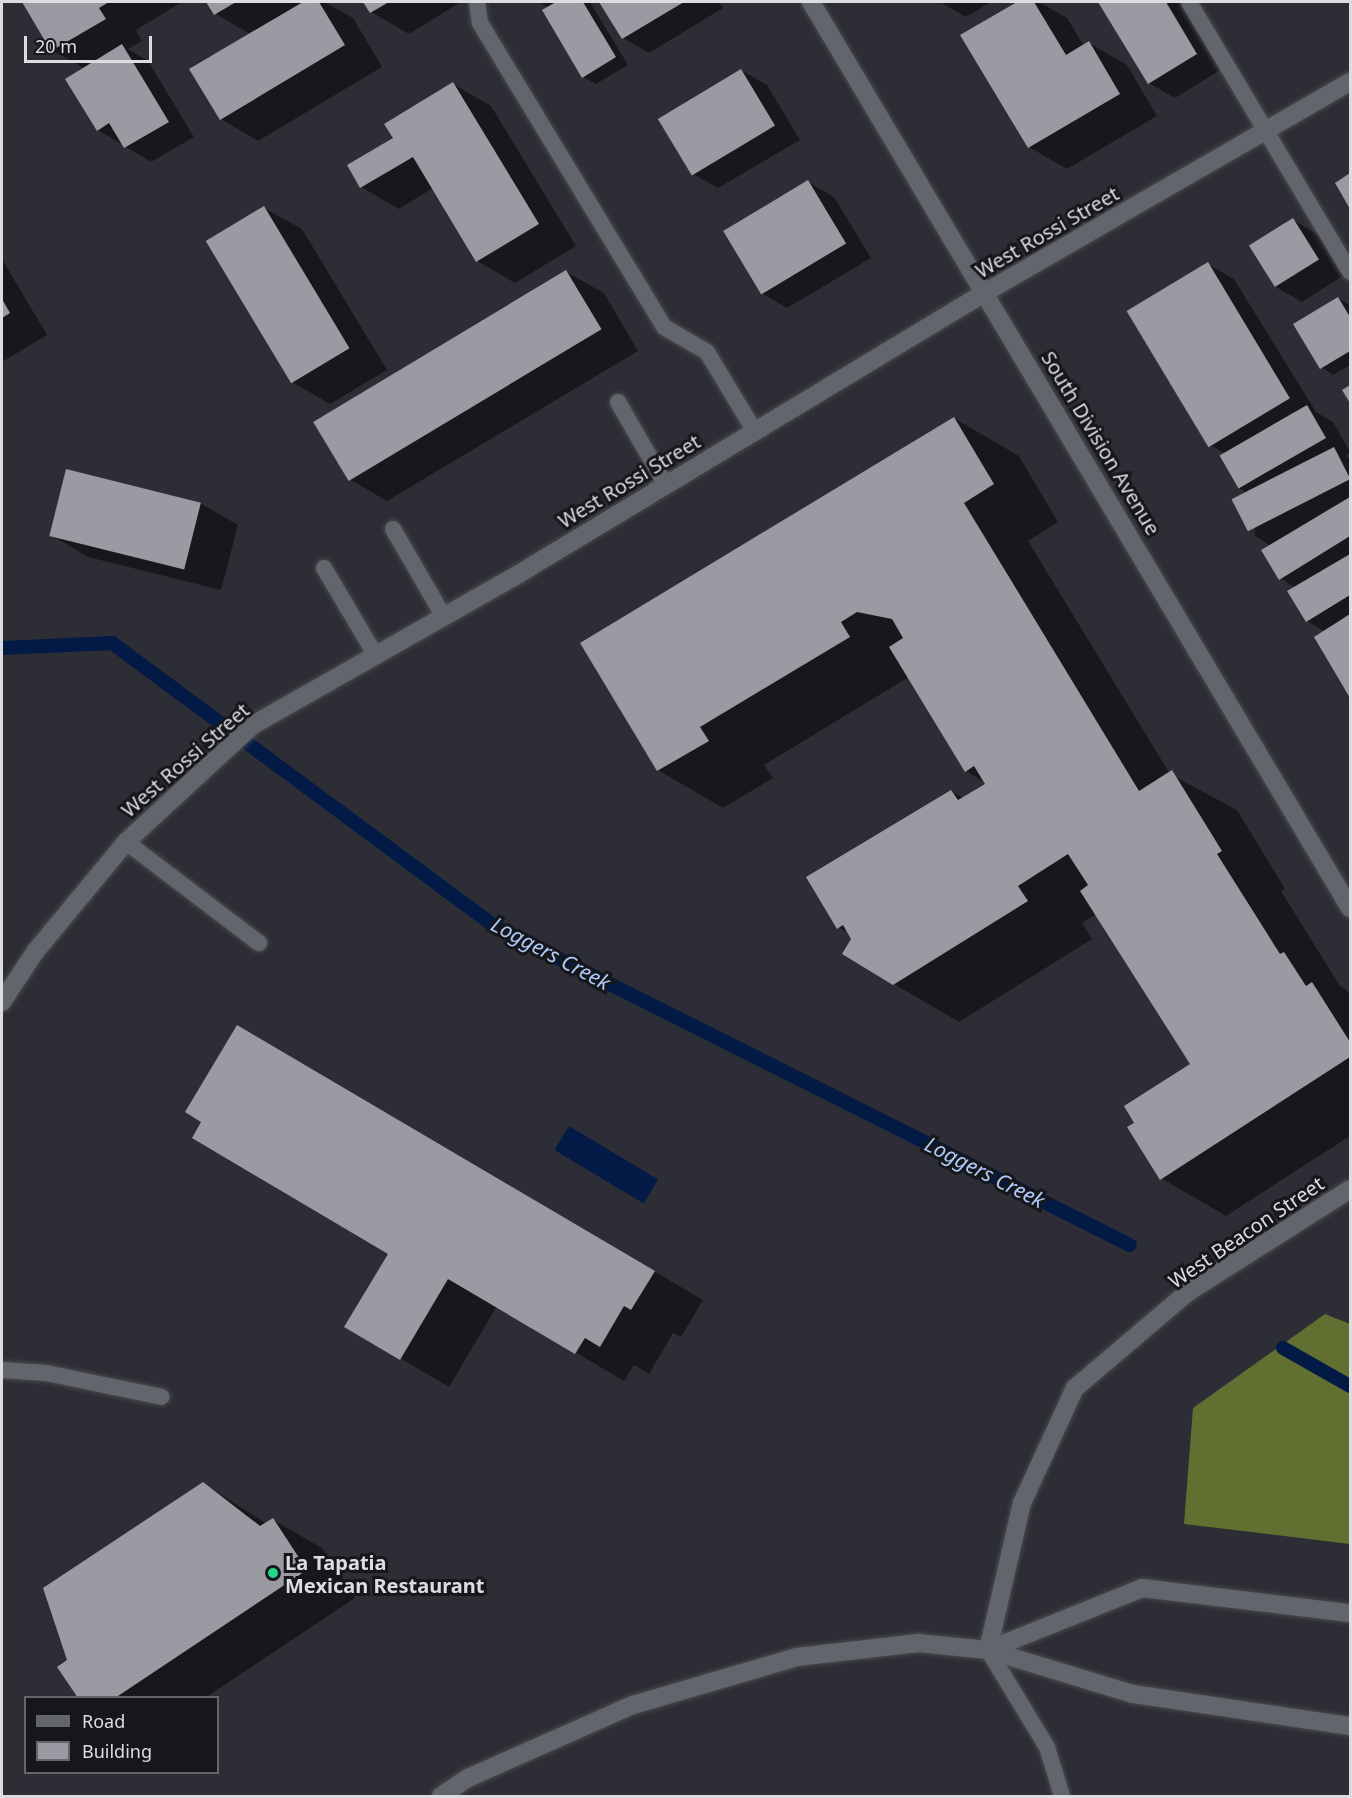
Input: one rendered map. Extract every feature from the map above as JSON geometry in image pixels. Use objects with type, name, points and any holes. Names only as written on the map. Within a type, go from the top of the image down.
[{"type":"street","name":"South Division Avenue","points":[[810,2],[986,292],[1350,908]]},
{"type":"street","name":"West Rossi Street","points":[[2,1002],[35,952],[126,842],[253,725],[444,617],[986,292],[1350,82]]},
{"type":"street","name":"West Beacon Street","points":[[988,1650],[1022,1503],[1075,1388],[1188,1292],[1350,1189]]},
{"type":"street","points":[[988,1650],[1142,1588],[1350,1613]]},
{"type":"street","points":[[441,1797],[468,1778],[633,1705],[797,1657],[918,1643],[988,1650],[1133,1694],[1350,1726]]},
{"type":"lane","points":[[477,2],[480,23],[664,327],[707,352],[754,432]]},
{"type":"lane","points":[[1189,2],[1350,272]]},
{"type":"lane","points":[[618,402],[666,485]]},
{"type":"lane","points":[[393,529],[444,617]]},
{"type":"lane","points":[[324,568],[376,656]]},
{"type":"lane","points":[[126,842],[258,943]]},
{"type":"lane","points":[[2,1370],[46,1372],[162,1397]]},
{"type":"lane","points":[[988,1650],[1047,1747],[1062,1797]]},
{"type":"green space","points":[[1325,1314],[1350,1324],[1350,1544],[1184,1524],[1193,1408]]},
{"type":"water","points":[[569,1126],[658,1180],[644,1204],[555,1150]]},
{"type":"building","points":[[22,2],[109,2],[99,8],[106,19],[51,51]]},
{"type":"building","points":[[206,2],[236,2],[214,15]]},
{"type":"building","points":[[303,2],[319,2],[345,45],[220,120],[189,69]]},
{"type":"building","points":[[363,2],[389,2],[370,13]]},
{"type":"building","points":[[556,2],[583,2],[616,57],[582,78],[542,10]]},
{"type":"building","points":[[599,2],[684,2],[622,39]]},
{"type":"building","points":[[1017,2],[1034,2],[1066,55],[1089,41],[1120,94],[1028,148],[960,35]]},
{"type":"building","points":[[1098,2],[1166,2],[1197,54],[1148,84]]},
{"type":"building","points":[[122,44],[169,122],[124,148],[109,123],[97,131],[65,79]]},
{"type":"building","points":[[741,69],[775,126],[692,176],[658,119]]},
{"type":"building","points":[[453,82],[539,224],[476,262],[413,157],[360,188],[347,165],[393,138],[384,124]]},
{"type":"building","points":[[1350,173],[1350,209],[1335,183]]},
{"type":"building","points":[[808,180],[846,243],[761,294],[723,231]]},
{"type":"building","points":[[264,206],[349,348],[291,383],[206,241]]},
{"type":"building","points":[[1293,218],[1319,260],[1275,287],[1249,246]]},
{"type":"building","points":[[1208,262],[1290,398],[1208,447],[1127,311]]},
{"type":"building","points":[[566,270],[602,329],[349,481],[313,422]]},
{"type":"building","points":[[1338,297],[1350,317],[1350,351],[1320,369],[1293,324]]},
{"type":"building","points":[[2,299],[10,313],[2,318]]},
{"type":"building","points":[[1350,385],[1350,403],[1342,390]]},
{"type":"building","points":[[1307,405],[1326,438],[1239,488],[1220,456]]},
{"type":"building","points":[[954,417],[994,484],[964,503],[1139,791],[1172,770],[1222,851],[1217,854],[1280,954],[1284,952],[1306,986],[1312,982],[1350,1042],[1350,1057],[1160,1180],[1127,1127],[1134,1123],[1124,1106],[1190,1064],[1080,891],[1088,885],[1068,854],[1018,886],[1028,901],[893,985],[842,954],[851,939],[843,925],[837,929],[806,877],[951,790],[958,800],[985,784],[974,766],[965,772],[889,647],[903,638],[892,619],[857,612],[841,622],[850,637],[700,727],[709,741],[657,771],[580,643]]},
{"type":"building","points":[[1334,447],[1350,479],[1248,531],[1232,499]]},
{"type":"building","points":[[66,469],[201,503],[184,570],[49,536]]},
{"type":"building","points":[[1350,497],[1350,536],[1279,580],[1261,550]]},
{"type":"building","points":[[1350,554],[1350,595],[1306,622],[1287,591]]},
{"type":"building","points":[[1350,614],[1350,698],[1314,637]]},
{"type":"building","points":[[237,1025],[655,1271],[631,1310],[624,1306],[600,1347],[585,1338],[575,1354],[448,1279],[400,1360],[344,1327],[388,1254],[192,1138],[201,1122],[185,1112]]},
{"type":"building","points":[[203,1482],[260,1526],[273,1518],[307,1570],[118,1696],[77,1696],[57,1667],[67,1660],[43,1588]]},
{"type":"waterway","name":"Loggers Creek","points":[[2,648],[112,643],[496,927],[1130,1245]]},
{"type":"waterway","name":"Loggers Creek","points":[[1283,1348],[1350,1386]]},
{"type":"place","name":"La Tapatia Mexican Restaurant","points":[[273,1573]]}]
